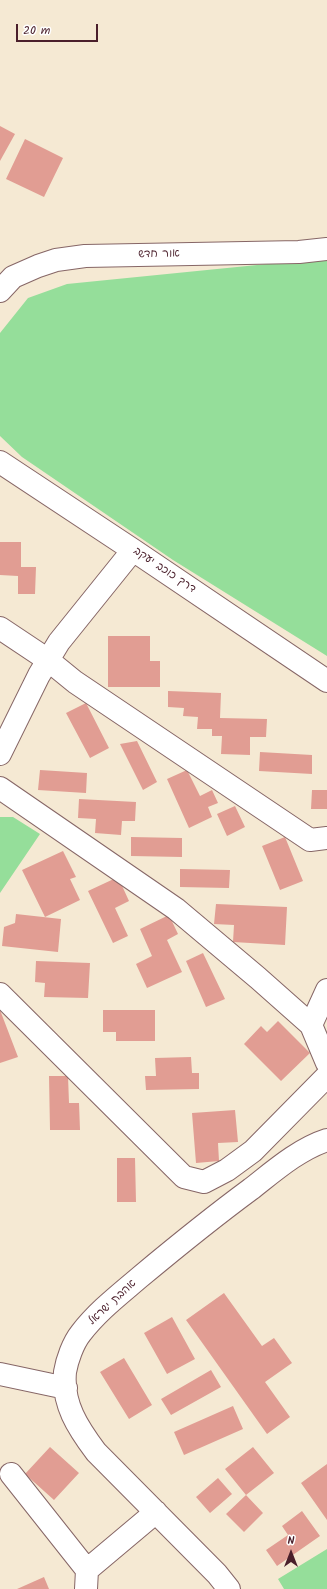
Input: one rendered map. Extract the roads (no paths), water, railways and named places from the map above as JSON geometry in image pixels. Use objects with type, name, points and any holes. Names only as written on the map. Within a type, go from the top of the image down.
[{"type":"street","name":"אור חדש","points":[[0,291],[14,277],[56,260],[85,256],[299,252],[327,249]]},
{"type":"street","name":"דרך כוכב יעקב","points":[[0,462],[327,681]]},
{"type":"street","points":[[0,754],[48,660],[59,642],[133,550]]},
{"type":"street","points":[[0,628],[48,660],[75,682],[310,840],[327,838]]},
{"type":"street","points":[[0,788],[176,909],[311,1025],[327,1063]]},
{"type":"street","points":[[311,1025],[327,990]]},
{"type":"street","points":[[0,994],[184,1177],[204,1182],[227,1170],[253,1151],[327,1076]]},
{"type":"street","name":"אהבת ישראל","points":[[229,1589],[217,1574],[96,1452],[79,1430],[69,1410],[65,1372],[71,1352],[80,1334],[104,1308],[168,1252],[228,1205],[294,1157],[327,1140]]},
{"type":"street","points":[[0,1374],[66,1388]]},
{"type":"street","points":[[11,1474],[87,1580],[156,1512]]}]
